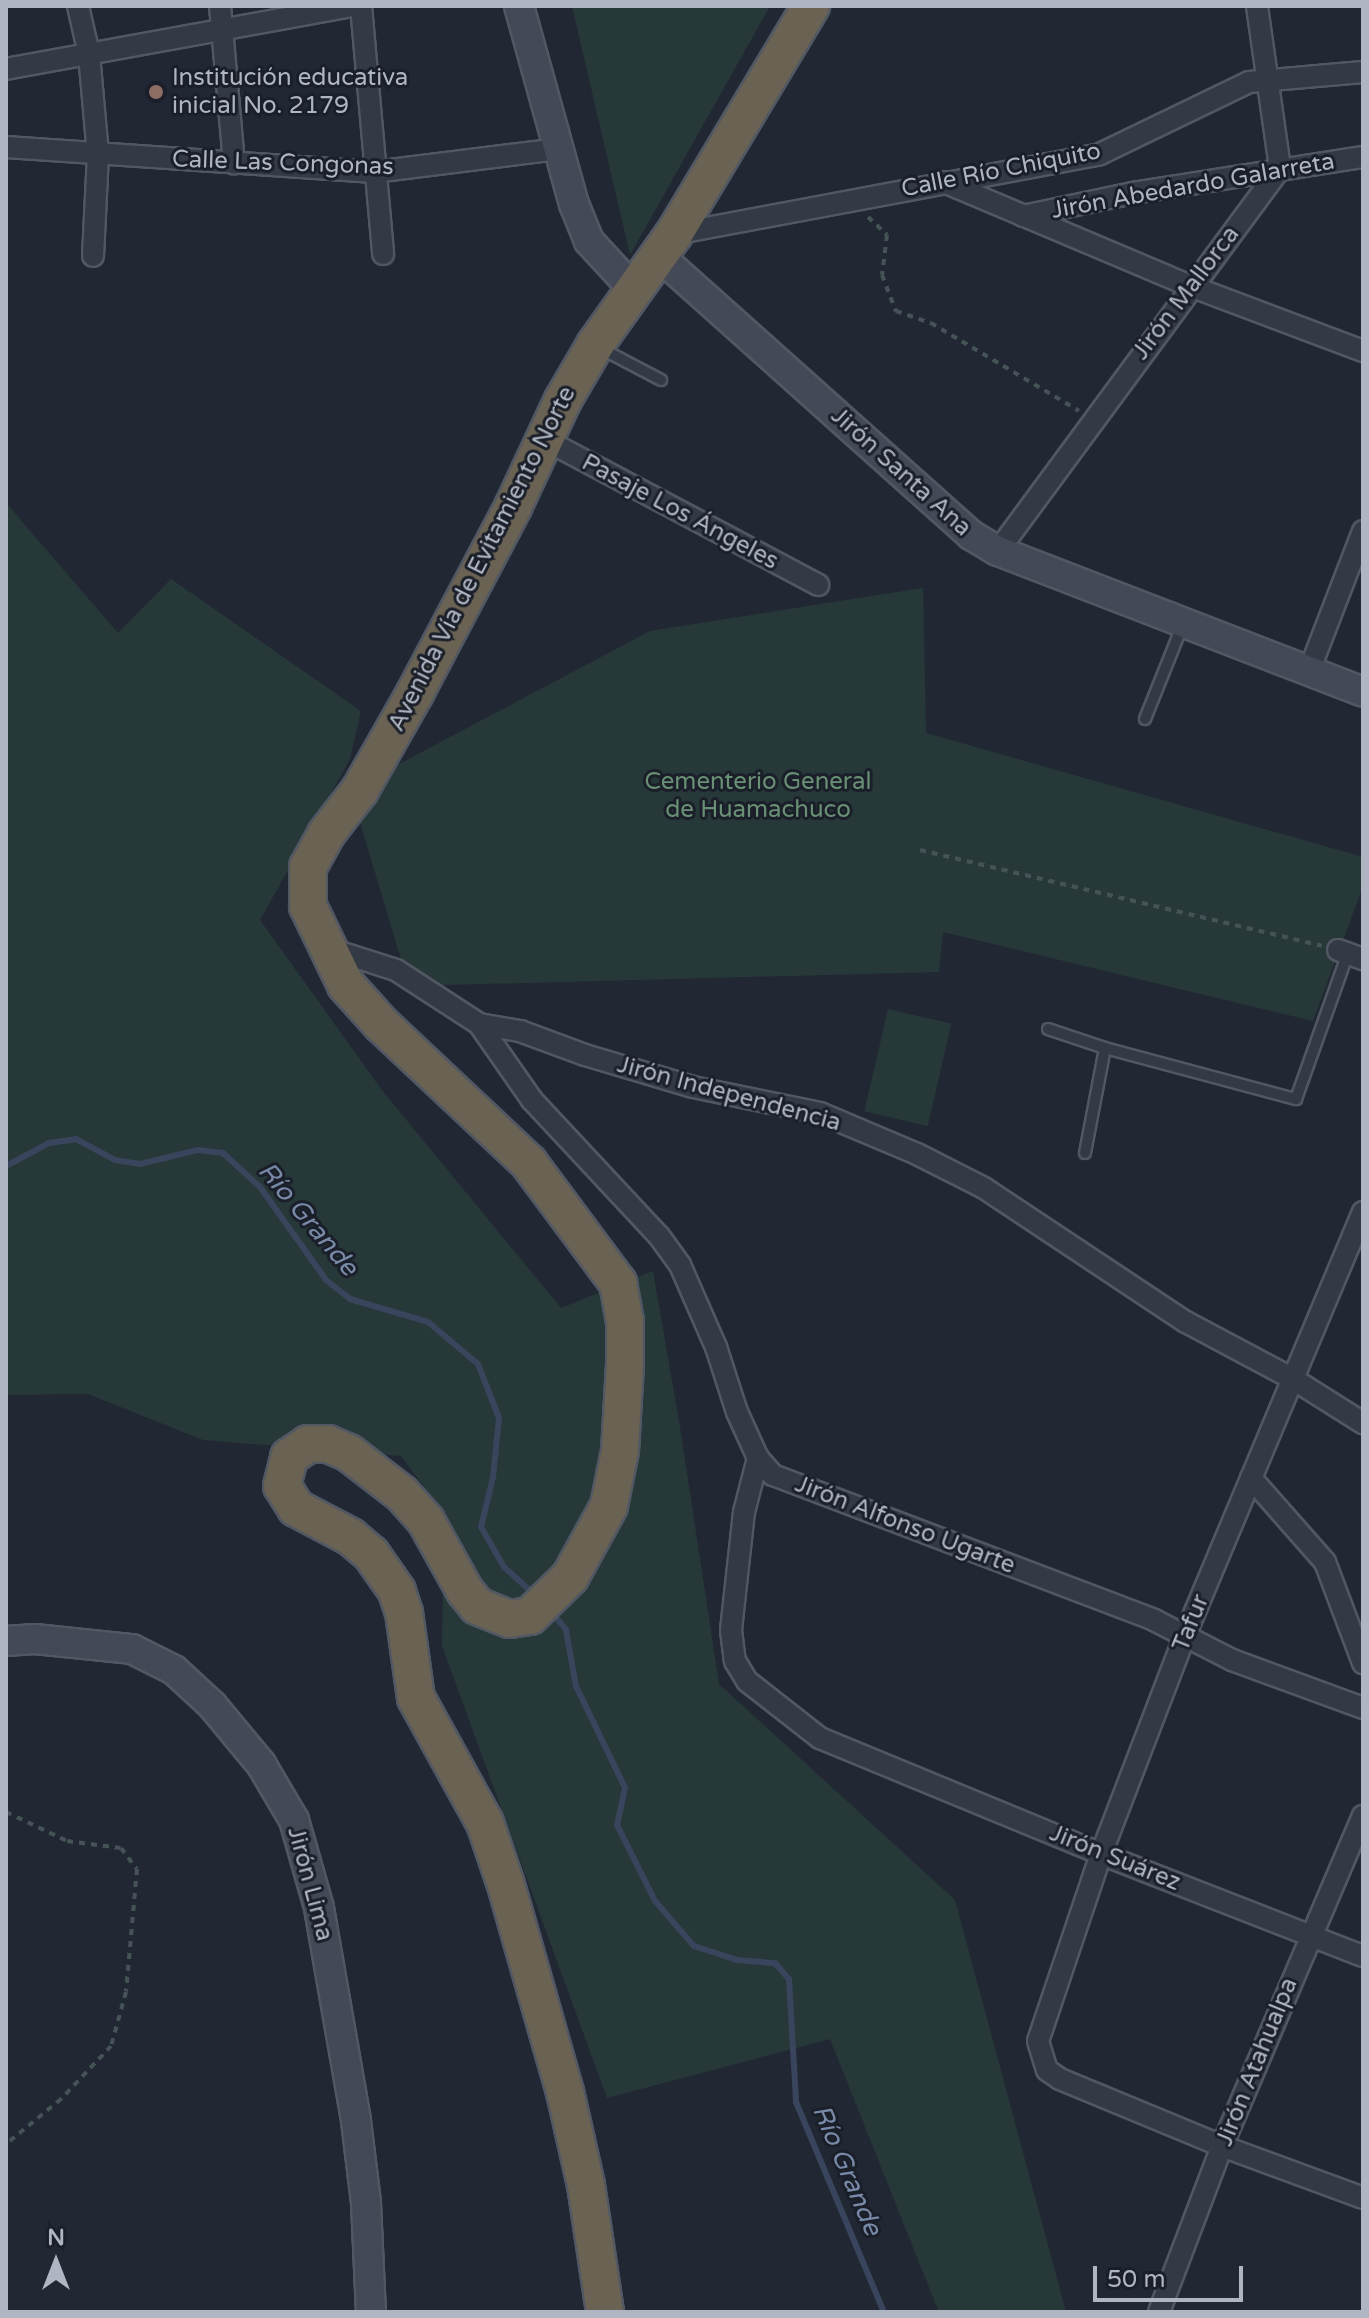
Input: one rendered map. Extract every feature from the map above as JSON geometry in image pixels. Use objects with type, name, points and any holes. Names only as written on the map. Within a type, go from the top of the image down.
[{"type":"highway","name":"Avenida Vía de Evitamiento Norte","points":[[605,2312],[586,2185],[565,2092],[485,1823],[416,1698],[404,1613],[397,1591],[371,1554],[351,1537],[296,1508],[282,1486],[289,1457],[308,1444],[328,1444],[374,1469],[426,1521],[465,1591],[477,1606],[510,1619],[530,1616],[570,1577],[609,1506],[620,1451],[625,1322],[618,1283],[529,1163],[382,1025],[346,985],[308,906],[308,867],[326,834],[360,790],[422,679],[513,507],[542,438],[595,345],[667,245],[811,6]]},
{"type":"street","points":[[78,6],[89,54],[98,154],[93,256]]},
{"type":"street","points":[[220,6],[225,29],[234,163]]},
{"type":"street","points":[[6,69],[352,6]]},
{"type":"street","points":[[361,6],[383,254]]},
{"type":"street","points":[[519,6],[558,149],[589,241],[635,291]]},
{"type":"street","points":[[1257,6],[1280,168]]},
{"type":"street","name":"Calle Río Chiquito","points":[[667,245],[847,200],[1100,154],[1249,82],[1266,78],[1363,72]]},
{"type":"street","name":"Calle Las Congonas","points":[[6,147],[374,172],[558,149]]},
{"type":"street","name":"Jirón Abedardo Galarreta","points":[[1023,216],[1280,168],[1363,157]]},
{"type":"street","name":"Jirón Mallorca","points":[[998,551],[1190,286],[1280,168]]},
{"type":"street","points":[[943,181],[1190,286],[1363,351]]},
{"type":"street","name":"Jirón Santa Ana","points":[[667,245],[971,535],[998,551],[1363,692]]},
{"type":"street","name":"Pasaje Los Ángeles","points":[[542,438],[818,585]]},
{"type":"street","points":[[1309,671],[1363,531]]},
{"type":"street","name":"Jirón Independencia","points":[[326,947],[396,970],[479,1024],[520,1031],[585,1055],[693,1087],[820,1113],[893,1143],[984,1188],[1186,1322],[1293,1379],[1363,1423]]},
{"type":"street","points":[[479,1024],[532,1100],[659,1236],[680,1265],[758,1458]]},
{"type":"street","name":"Tafur","points":[[1222,2146],[1060,2079],[1047,2070],[1039,2056],[1038,2041],[1101,1854],[1184,1638],[1363,1212]]},
{"type":"street","name":"Jirón Alfonso Ugarte","points":[[758,1458],[773,1475],[1140,1614],[1184,1638],[1314,1693],[1363,1708]]},
{"type":"street","name":"Jirón Suárez","points":[[758,1458],[744,1512],[731,1630],[735,1661],[747,1681],[820,1738],[1101,1854],[1363,1956]]},
{"type":"street","points":[[1251,1478],[1325,1562],[1363,1663]]},
{"type":"street","name":"Jirón Lima","points":[[6,1641],[35,1639],[132,1649],[174,1670],[212,1705],[261,1764],[294,1820],[319,1908],[353,2105],[366,2203],[371,2312]]},
{"type":"street","name":"Jirón Atahualpa","points":[[1159,2312],[1222,2146],[1309,1935],[1363,1816]]},
{"type":"street","points":[[1222,2146],[1363,2198]]},
{"type":"lane","points":[[595,345],[661,380]]},
{"type":"lane","points":[[1145,719],[1184,623]]},
{"type":"lane","points":[[1048,1029],[1105,1048],[1296,1099],[1350,954]]},
{"type":"lane","points":[[1085,1153],[1105,1048]]},
{"type":"path","points":[[847,200],[887,235],[882,275],[896,311],[931,323],[1093,420]]},
{"type":"path","points":[[920,850],[1350,954]]},
{"type":"path","points":[[6,1812],[67,1841],[121,1848],[137,1869],[126,1992],[111,2046],[61,2099],[6,2144]]},
{"type":"green space","points":[[572,6],[770,6],[630,255]]},
{"type":"green space","points":[[6,503],[118,633],[171,579],[361,711],[350,759],[260,920],[381,1089],[561,1308],[653,1271],[719,1684],[955,1900],[1066,2312],[939,2312],[830,2039],[607,2098],[442,1646],[444,1514],[401,1456],[203,1440],[88,1394],[6,1395]]},
{"type":"green space","name":"Cementerio General de Huamachuco","points":[[923,588],[926,733],[1363,857],[1363,886],[1313,1021],[943,932],[939,972],[409,986],[359,819],[386,771],[650,631]]},
{"type":"green space","points":[[888,1009],[951,1024],[928,1126],[864,1111]]},
{"type":"waterway","name":"Río Grande","points":[[6,1166],[49,1143],[76,1139],[115,1160],[140,1164],[198,1150],[223,1153],[260,1187],[326,1280],[350,1299],[428,1322],[478,1364],[499,1418],[493,1477],[481,1527],[504,1567],[534,1594]]},
{"type":"waterway","name":"Río Grande","points":[[550,1610],[566,1630],[576,1686],[625,1788],[617,1825],[655,1901],[694,1946],[737,1960],[775,1963],[789,1979],[796,2102],[884,2312]]},
{"type":"place","name":"Institución educativa inicial No. 2179","points":[[156,92]]}]
